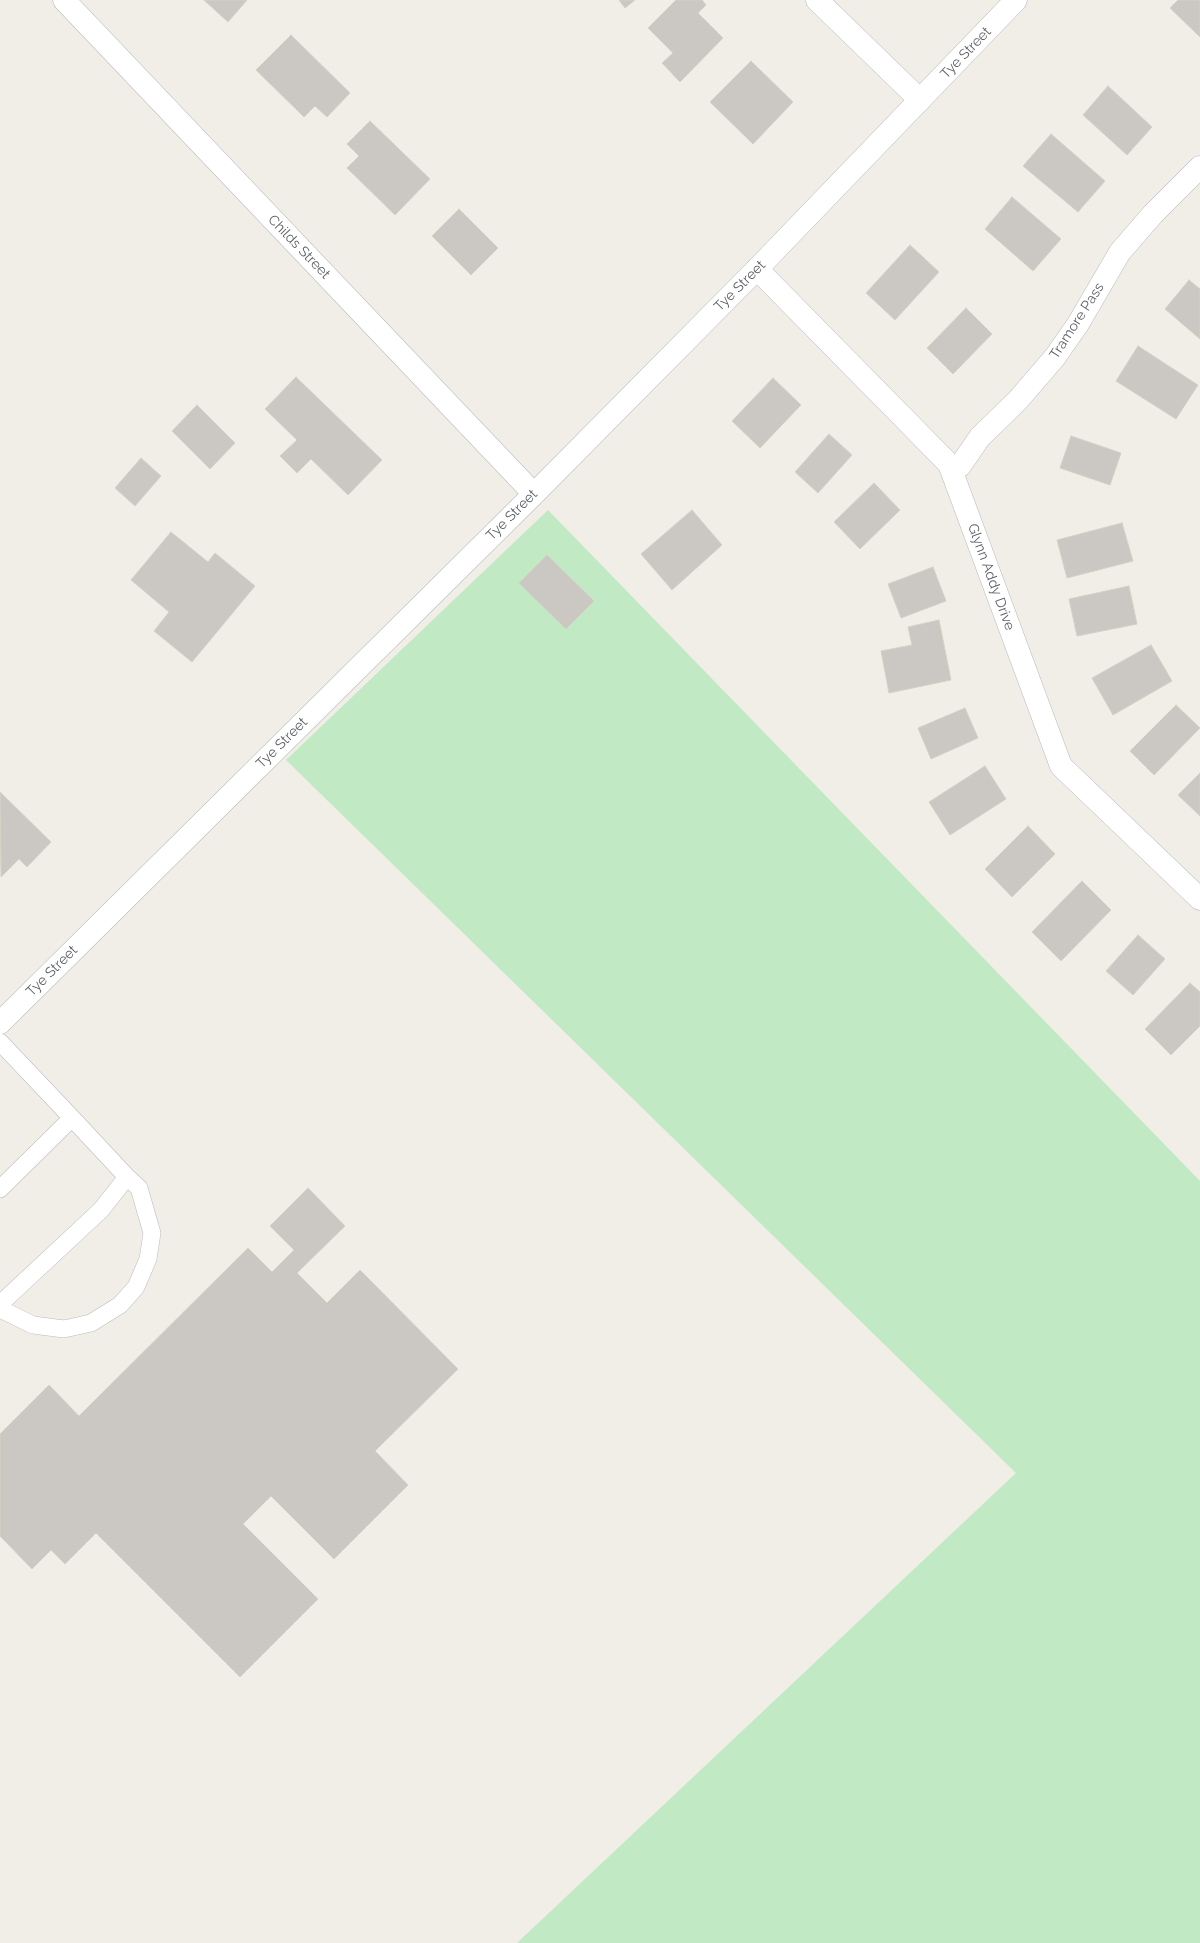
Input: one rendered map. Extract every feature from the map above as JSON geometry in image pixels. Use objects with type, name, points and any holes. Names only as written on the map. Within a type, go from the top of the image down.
[{"type":"street","name":"Childs Street","points":[[64,0],[534,494]]},
{"type":"street","points":[[817,0],[920,100]]},
{"type":"street","name":"Tye Street","points":[[0,1023],[534,494],[757,270],[1016,0]]},
{"type":"street","name":"Tramore Pass","points":[[949,464],[960,466],[980,438],[1018,400],[1055,357],[1078,324],[1120,252],[1153,214],[1200,167]]},
{"type":"street","name":"Glynn Addy Drive","points":[[757,270],[949,464],[1060,766],[1200,899]]},
{"type":"lane","points":[[0,1042],[139,1188],[152,1233],[148,1259],[136,1287],[120,1305],[91,1323],[64,1329],[33,1324],[0,1309]]},
{"type":"lane","points":[[0,1189],[72,1118]]},
{"type":"lane","points":[[0,1304],[101,1210],[127,1177]]},
{"type":"green space","points":[[548,510],[1200,1181],[1200,1943],[517,1943],[1016,1473],[286,760]]},
{"type":"building","points":[[204,0],[247,0],[228,22]]},
{"type":"building","points":[[619,0],[635,0],[625,8]]},
{"type":"building","points":[[676,0],[702,0],[706,5],[698,13],[723,38],[680,82],[662,63],[673,53],[648,28]]},
{"type":"building","points":[[1178,0],[1200,0],[1200,37],[1170,8]]},
{"type":"building","points":[[291,35],[350,93],[327,117],[315,106],[304,117],[256,70]]},
{"type":"building","points":[[751,61],[793,102],[753,144],[710,102]]},
{"type":"building","points":[[1108,86],[1152,127],[1127,155],[1083,115]]},
{"type":"building","points":[[370,121],[430,179],[395,215],[347,168],[359,156],[347,144]]},
{"type":"building","points":[[1051,134],[1105,181],[1078,212],[1023,166]]},
{"type":"building","points":[[1012,197],[1061,239],[1033,271],[985,229]]},
{"type":"building","points":[[459,209],[498,248],[471,275],[432,236]]},
{"type":"building","points":[[910,245],[939,272],[895,320],[866,293]]},
{"type":"building","points":[[1189,280],[1200,289],[1200,339],[1165,309]]},
{"type":"building","points":[[966,308],[992,334],[953,374],[927,348]]},
{"type":"building","points":[[1138,346],[1198,385],[1176,419],[1116,381]]},
{"type":"building","points":[[296,377],[382,460],[348,495],[311,459],[297,473],[280,456],[297,440],[265,409]]},
{"type":"building","points":[[773,378],[801,405],[760,448],[732,421]]},
{"type":"building","points":[[197,405],[235,443],[210,469],[172,431]]},
{"type":"building","points":[[829,434],[852,455],[818,493],[795,472]]},
{"type":"building","points":[[1071,436],[1121,453],[1110,485],[1060,468]]},
{"type":"building","points":[[141,458],[161,476],[135,506],[115,488]]},
{"type":"building","points":[[874,483],[900,510],[860,549],[834,522]]},
{"type":"building","points":[[692,510],[722,545],[672,590],[641,554]]},
{"type":"building","points":[[1122,523],[1133,561],[1067,578],[1057,540]]},
{"type":"building","points":[[171,532],[208,562],[215,553],[255,586],[192,662],[154,631],[169,612],[131,580]]},
{"type":"building","points":[[547,555],[594,601],[566,629],[519,583]]},
{"type":"building","points":[[933,567],[946,601],[901,618],[888,584]]},
{"type":"building","points":[[1129,586],[1137,624],[1077,636],[1069,599]]},
{"type":"building","points":[[939,620],[951,680],[889,693],[881,651],[912,645],[908,627]]},
{"type":"building","points":[[1151,645],[1172,681],[1113,715],[1092,678]]},
{"type":"building","points":[[1176,705],[1200,728],[1154,775],[1130,751]]},
{"type":"building","points":[[965,708],[978,738],[931,759],[918,728]]},
{"type":"building","points":[[985,766],[1006,799],[950,835],[929,802]]},
{"type":"building","points":[[1200,773],[1200,816],[1178,795]]},
{"type":"building","points":[[0,792],[51,842],[27,867],[19,859],[1,877]]},
{"type":"building","points":[[1028,826],[1055,854],[1012,897],[985,869]]},
{"type":"building","points":[[1082,881],[1111,910],[1061,961],[1032,932]]},
{"type":"building","points":[[1138,935],[1165,959],[1133,995],[1106,971]]},
{"type":"building","points":[[1190,983],[1200,992],[1200,1026],[1171,1055],[1145,1029]]},
{"type":"building","points":[[308,1188],[345,1226],[297,1273],[327,1303],[360,1270],[458,1369],[375,1451],[408,1485],[334,1559],[271,1496],[243,1524],[318,1599],[240,1677],[96,1533],[65,1564],[51,1550],[32,1569],[0,1536],[0,1434],[49,1385],[79,1416],[248,1248],[272,1272],[294,1250],[270,1226]]}]
